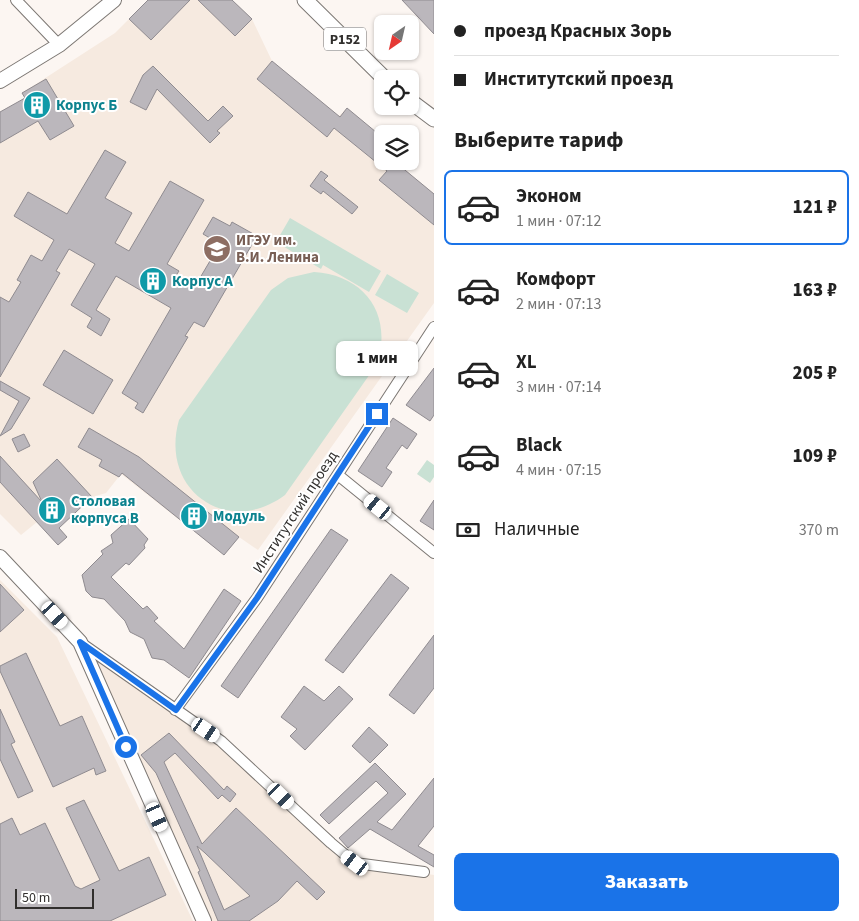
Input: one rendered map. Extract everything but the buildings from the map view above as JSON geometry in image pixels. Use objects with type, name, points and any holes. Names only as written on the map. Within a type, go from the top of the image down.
[{"type":"main road","name":"Р152","points":[[306,0],[376,70]]},
{"type":"main road","points":[[419,108],[434,119]]},
{"type":"street","points":[[16,0],[59,45]]},
{"type":"street","points":[[0,81],[59,45],[114,0]]},
{"type":"street","name":"Институтский проезд","points":[[176,710],[257,598],[434,327]]},
{"type":"street","points":[[338,475],[434,553]]},
{"type":"street","points":[[0,557],[80,642],[221,741],[327,840],[355,863],[424,872]]},
{"type":"street","points":[[80,642],[204,921]]},
{"type":"shaded area","name":"ИГЭУ им. В.И. Ленина","points":[[148,0],[232,0],[252,19],[272,61],[339,116],[347,108],[374,130],[374,170],[406,170],[434,194],[434,303],[258,550],[239,537],[224,555],[121,474],[106,493],[92,497],[59,528],[67,537],[58,545],[37,522],[21,535],[0,514],[0,112],[25,98],[22,93],[115,33]]},
{"type":"shaded area","points":[[0,580],[57,637],[193,921],[0,921]]},
{"type":"shaded area","points":[[82,645],[221,741],[355,863],[434,875],[434,921],[205,921]]},
{"type":"green space","points":[[290,218],[381,271],[369,292],[323,265],[321,269],[276,242]]},
{"type":"green space","points":[[314,272],[332,275],[348,281],[361,290],[371,301],[378,314],[381,329],[381,346],[377,364],[285,495],[263,507],[241,511],[221,509],[203,500],[188,486],[179,467],[175,445],[179,420],[271,290],[288,278]]},
{"type":"green space","points":[[387,274],[419,293],[407,313],[375,295]]},
{"type":"green space","points":[[427,460],[434,465],[434,477],[430,483],[417,474]]},
{"type":"place","name":"Корпус Б","points":[[37,105]]},
{"type":"place","name":"ИГЭУ им. В.И. Ленина","points":[[217,249]]},
{"type":"place","name":"Корпус А","points":[[153,281]]},
{"type":"place","name":"Столовая корпуса В","points":[[52,510]]},
{"type":"place","name":"Модуль","points":[[194,516]]},
{"type":"route","points":[[126,747],[80,642],[176,710],[257,598],[377,414]]}]
